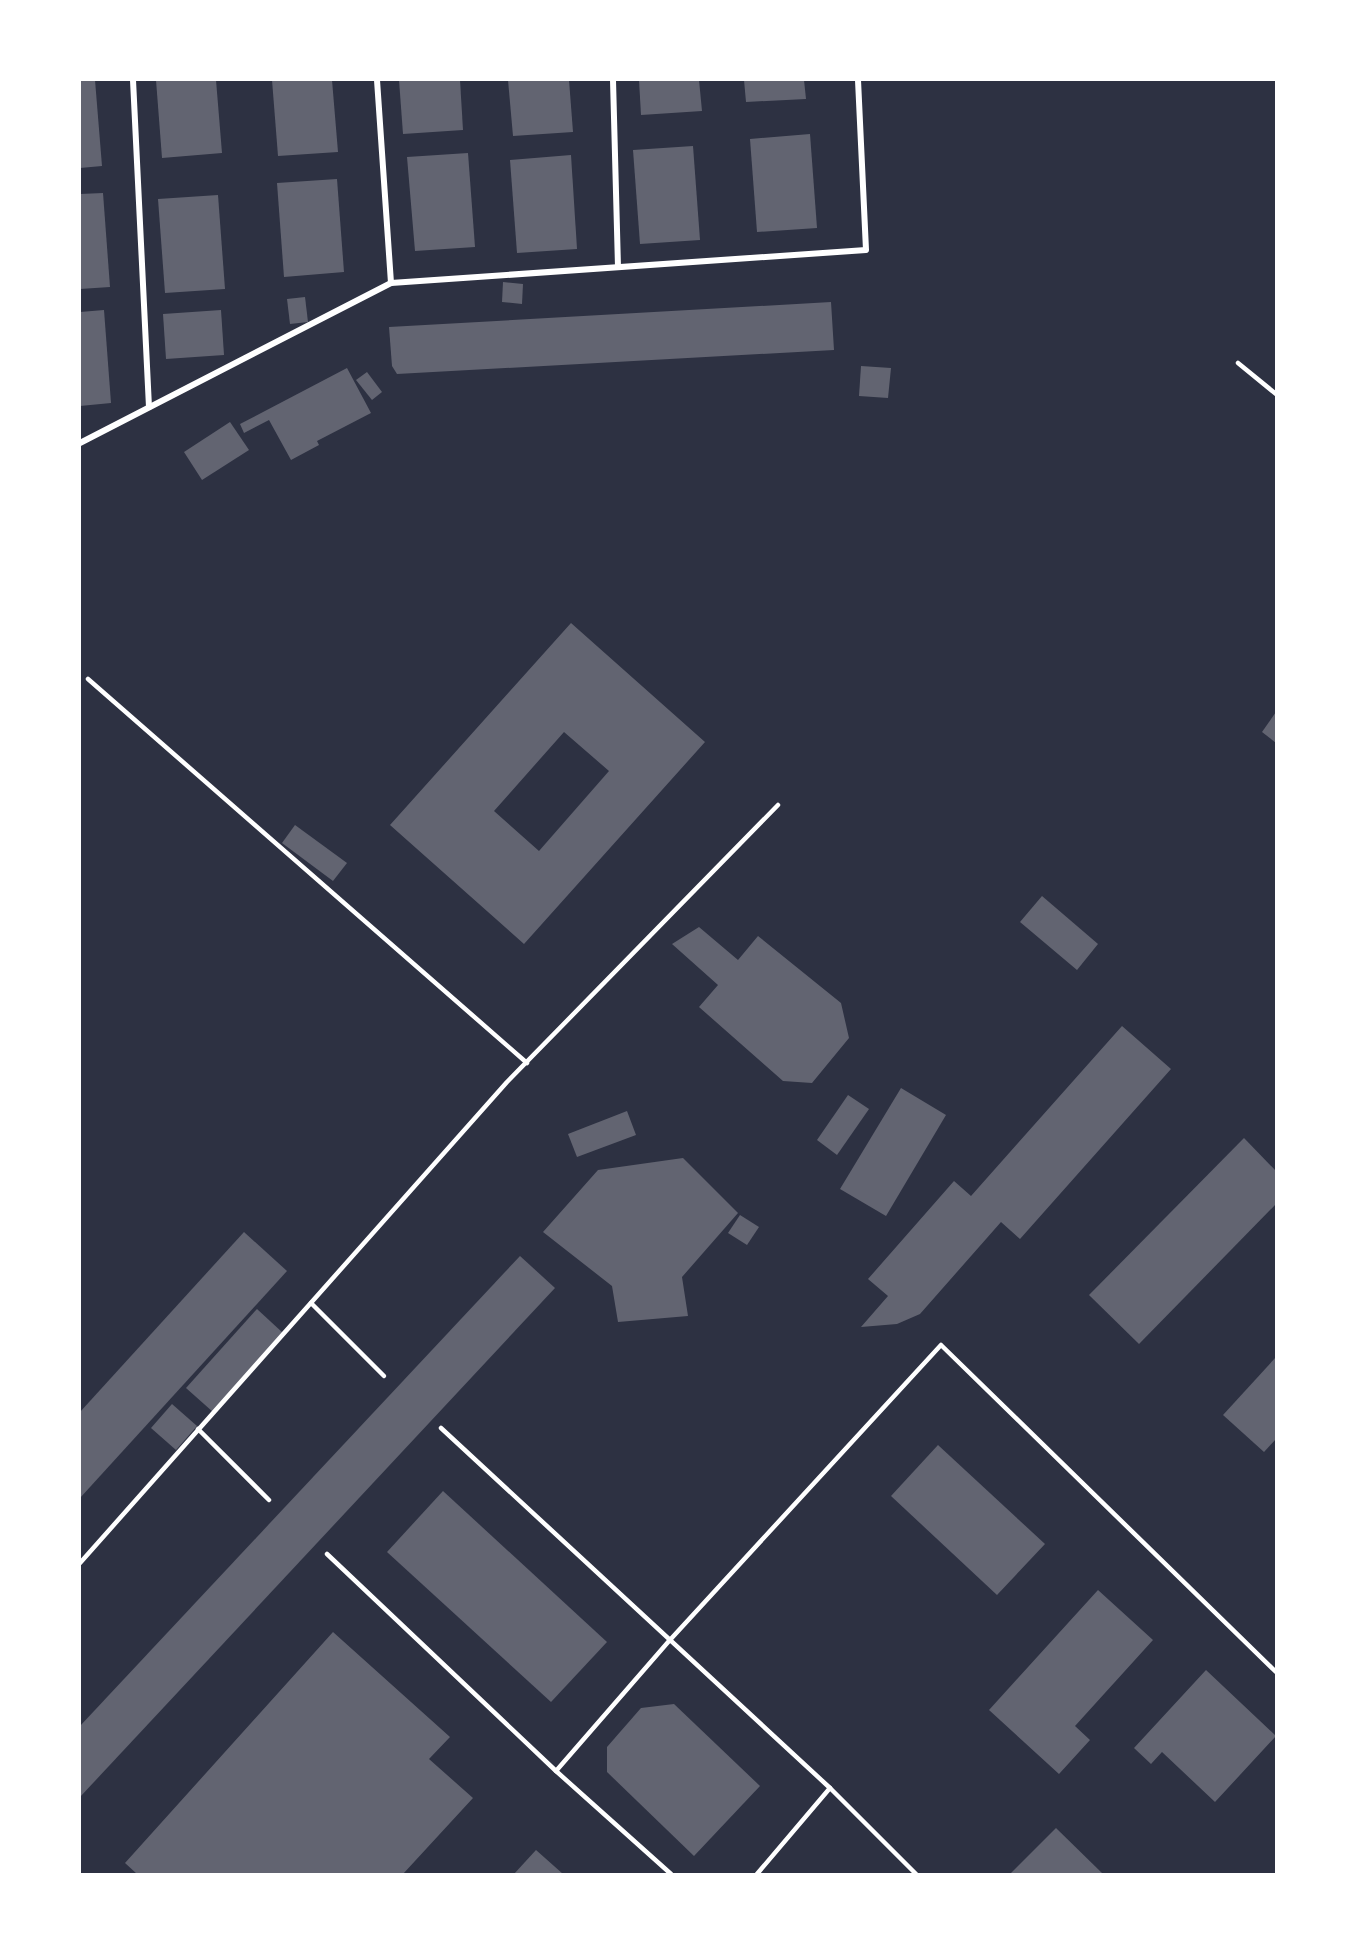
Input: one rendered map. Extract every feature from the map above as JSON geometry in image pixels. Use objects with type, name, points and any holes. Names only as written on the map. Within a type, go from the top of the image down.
[{"type":"street","points":[[133,80],[149,407]]},
{"type":"street","points":[[377,80],[391,283]]},
{"type":"street","points":[[613,80],[618,267]]},
{"type":"street","points":[[80,443],[391,283],[866,250],[858,80]]},
{"type":"lane","points":[[1238,363],[1276,394]]},
{"type":"lane","points":[[88,679],[527,1063]]},
{"type":"lane","points":[[80,1563],[507,1082],[778,805]]},
{"type":"lane","points":[[311,1303],[384,1376]]},
{"type":"lane","points":[[556,1771],[669,1641],[941,1345],[1276,1672]]},
{"type":"lane","points":[[441,1428],[669,1641],[831,1788],[916,1875]]},
{"type":"lane","points":[[198,1430],[269,1500]]},
{"type":"lane","points":[[327,1554],[556,1771],[671,1875]]},
{"type":"lane","points":[[757,1875],[831,1788]]},
{"type":"building","points":[[80,80],[95,80],[102,166],[80,168]]},
{"type":"building","points":[[156,80],[216,80],[222,153],[162,158]]},
{"type":"building","points":[[272,80],[332,80],[338,152],[278,156]]},
{"type":"building","points":[[399,80],[460,80],[463,130],[403,134]]},
{"type":"building","points":[[508,80],[569,80],[573,132],[513,136]]},
{"type":"building","points":[[639,80],[699,80],[702,111],[641,115]]},
{"type":"building","points":[[744,80],[804,80],[806,99],[746,102]]},
{"type":"building","points":[[810,134],[817,228],[757,232],[750,139]]},
{"type":"building","points":[[693,146],[700,240],[640,244],[633,150]]},
{"type":"building","points":[[468,153],[475,247],[415,251],[407,157]]},
{"type":"building","points":[[571,155],[577,249],[517,253],[510,160]]},
{"type":"building","points":[[337,179],[344,272],[284,277],[277,183]]},
{"type":"building","points":[[103,193],[110,287],[80,289],[80,194]]},
{"type":"building","points":[[218,195],[225,289],[165,293],[158,199]]},
{"type":"building","points":[[503,282],[523,284],[522,304],[502,302]]},
{"type":"building","points":[[305,297],[308,322],[290,324],[287,299]]},
{"type":"building","points":[[831,302],[834,350],[397,374],[392,366],[389,327]]},
{"type":"building","points":[[104,310],[111,403],[80,406],[80,312]]},
{"type":"building","points":[[221,310],[224,355],[166,359],[163,314]]},
{"type":"building","points":[[861,366],[891,368],[888,398],[859,396]]},
{"type":"building","points":[[347,368],[371,413],[317,441],[319,445],[291,460],[269,420],[244,433],[240,424]]},
{"type":"building","points":[[367,372],[382,392],[372,400],[356,380]]},
{"type":"building","points":[[230,422],[249,450],[202,480],[184,452]]},
{"type":"building","points":[[571,623],[705,742],[524,944],[390,825]],"holes":[[[564,732],[609,771],[539,851],[494,811]]]},
{"type":"building","points":[[1276,712],[1276,743],[1262,732]]},
{"type":"building","points":[[295,825],[347,863],[333,881],[282,843]]},
{"type":"building","points":[[1042,896],[1098,944],[1077,970],[1020,922]]},
{"type":"building","points":[[699,927],[738,960],[758,936],[841,1003],[849,1038],[812,1083],[783,1081],[699,1007],[718,985],[672,944]]},
{"type":"building","points":[[1122,1026],[1171,1069],[1020,1239],[1001,1222],[920,1314],[897,1324],[861,1327],[888,1296],[868,1279],[954,1181],[971,1196]]},
{"type":"building","points":[[901,1088],[946,1115],[886,1216],[840,1189]]},
{"type":"building","points":[[848,1095],[869,1109],[837,1155],[817,1140]]},
{"type":"building","points":[[627,1111],[636,1135],[577,1157],[568,1134]]},
{"type":"building","points":[[1244,1138],[1276,1171],[1276,1204],[1139,1344],[1089,1295]]},
{"type":"building","points":[[683,1158],[738,1213],[682,1277],[688,1316],[618,1322],[612,1286],[543,1232],[598,1170]]},
{"type":"building","points":[[740,1215],[759,1227],[747,1245],[728,1233]]},
{"type":"building","points":[[244,1232],[287,1271],[80,1498],[80,1412]]},
{"type":"building","points":[[520,1256],[555,1288],[80,1797],[80,1726]]},
{"type":"building","points":[[257,1309],[283,1333],[213,1412],[186,1388]]},
{"type":"building","points":[[1276,1357],[1276,1439],[1264,1452],[1223,1415]]},
{"type":"building","points":[[172,1404],[197,1426],[176,1450],[151,1428]]},
{"type":"building","points":[[938,1445],[1045,1544],[997,1595],[891,1496]]},
{"type":"building","points":[[443,1491],[607,1642],[551,1702],[387,1552]]},
{"type":"building","points":[[1098,1590],[1153,1640],[1075,1726],[1090,1740],[1059,1774],[989,1710]]},
{"type":"building","points":[[333,1632],[450,1737],[429,1759],[473,1798],[403,1874],[137,1874],[125,1863]]},
{"type":"building","points":[[1206,1670],[1276,1736],[1215,1802],[1162,1752],[1151,1764],[1134,1748]]},
{"type":"building","points":[[674,1704],[760,1786],[694,1856],[607,1772],[607,1747],[641,1708]]},
{"type":"building","points":[[1056,1828],[1103,1874],[1011,1873]]},
{"type":"building","points":[[536,1850],[563,1874],[514,1874]]}]
